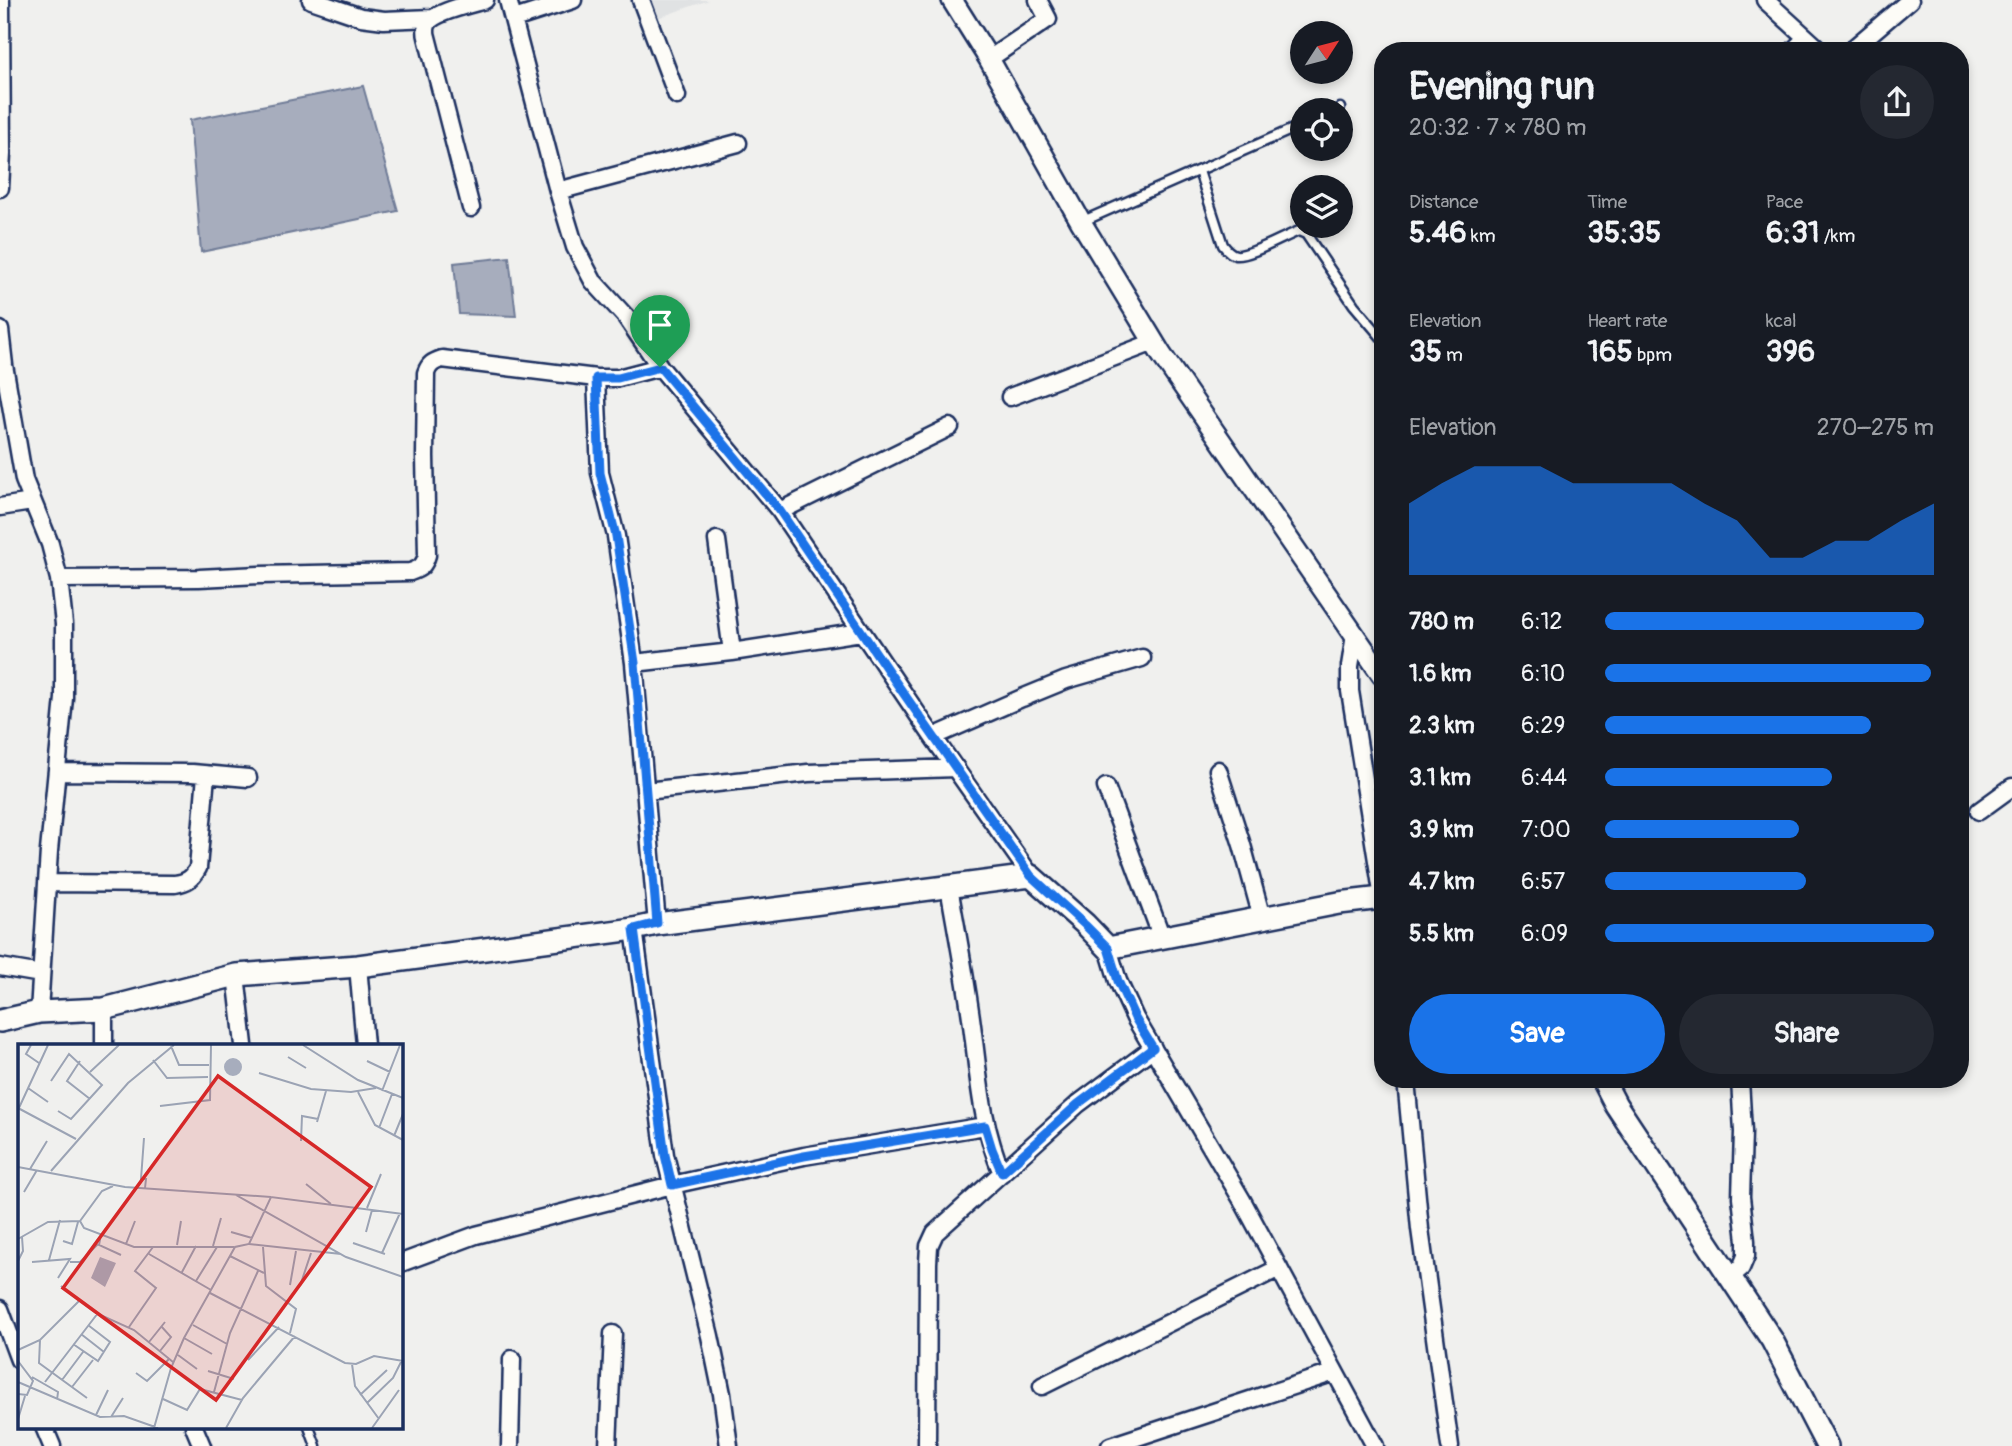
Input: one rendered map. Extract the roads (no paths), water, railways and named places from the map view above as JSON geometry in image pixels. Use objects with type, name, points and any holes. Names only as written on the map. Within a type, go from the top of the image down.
[{"type":"main road","points":[[0,1021],[39,1012],[104,1009],[236,975],[358,966],[634,929],[657,923],[1031,876],[1108,948],[1339,903],[1374,899]]},
{"type":"main road","points":[[1607,1088],[1772,1340],[1828,1446]]},
{"type":"street","points":[[0,188],[1,0]]},
{"type":"street","points":[[311,0],[361,17],[384,20],[432,18],[485,0]]},
{"type":"street","points":[[508,0],[558,191],[575,247],[593,281],[626,317],[660,367],[780,511],[1031,876]]},
{"type":"street","points":[[514,19],[573,0]]},
{"type":"street","points":[[641,0],[677,96]]},
{"type":"street","points":[[952,0],[1154,342],[1374,663]]},
{"type":"street","points":[[989,60],[1048,19],[1038,0]]},
{"type":"street","points":[[1765,0],[1811,42]]},
{"type":"street","points":[[1861,42],[1910,0]]},
{"type":"street","points":[[432,18],[426,27],[426,37],[471,208]]},
{"type":"street","points":[[1802,42],[1806,38]]},
{"type":"street","points":[[558,191],[738,143]]},
{"type":"street","points":[[0,330],[24,480],[50,544],[59,579],[64,624],[64,698],[47,883],[39,1012]]},
{"type":"street","points":[[1010,397],[1154,342]]},
{"type":"street","points":[[59,579],[199,578],[410,572],[419,569],[427,555],[425,456],[426,373],[429,365],[442,359],[596,378],[618,378],[660,367]]},
{"type":"street","points":[[596,378],[600,473],[616,536],[635,663],[657,923]]},
{"type":"street","points":[[780,511],[950,427]]},
{"type":"street","points":[[0,507],[32,502]]},
{"type":"street","points":[[717,540],[733,652]]},
{"type":"street","points":[[635,663],[733,652],[861,632]]},
{"type":"street","points":[[1355,635],[1350,666],[1350,691],[1374,842]]},
{"type":"street","points":[[933,737],[1066,680],[1142,658]]},
{"type":"street","points":[[646,791],[808,773],[957,768]]},
{"type":"street","points":[[1218,770],[1262,918]]},
{"type":"street","points":[[58,772],[248,778]]},
{"type":"street","points":[[47,883],[175,884],[194,877],[198,868],[206,775]]},
{"type":"street","points":[[1105,787],[1163,938]]},
{"type":"street","points":[[1979,811],[2012,787]]},
{"type":"street","points":[[949,887],[972,1023],[985,1126],[1002,1173]]},
{"type":"street","points":[[634,929],[665,1155],[710,1336],[729,1446]]},
{"type":"street","points":[[1108,948],[1118,981],[1135,1018],[1242,1200],[1375,1446]]},
{"type":"street","points":[[358,966],[365,1044]]},
{"type":"street","points":[[0,967],[41,974]]},
{"type":"street","points":[[236,975],[244,1044]]},
{"type":"street","points":[[104,1009],[104,1044]]},
{"type":"street","points":[[927,1446],[929,1246],[935,1233],[1078,1104],[1153,1048]]},
{"type":"street","points":[[1407,1088],[1420,1230],[1450,1446]]},
{"type":"street","points":[[1730,1277],[1741,1268],[1746,1256],[1741,1197],[1744,1132],[1741,1088]]},
{"type":"street","points":[[402,1263],[476,1235],[672,1185],[804,1156],[985,1126]]},
{"type":"street","points":[[1042,1386],[1279,1268]]},
{"type":"street","points":[[0,1309],[18,1357]]},
{"type":"street","points":[[608,1446],[613,1334]]},
{"type":"street","points":[[510,1446],[512,1359]]},
{"type":"street","points":[[1110,1446],[1335,1372]]},
{"type":"street","points":[[44,1428],[52,1446]]},
{"type":"street","points":[[194,1428],[202,1446]]},
{"type":"lane","points":[[1081,222],[1290,130]]},
{"type":"lane","points":[[1199,171],[1223,246],[1228,252],[1237,255],[1248,253],[1300,231],[1306,234],[1354,305],[1374,329]]},
{"type":"lane","points":[[309,1428],[316,1446]]},
{"type":"water","points":[[363,86],[398,211],[201,252],[190,120]]},
{"type":"water","points":[[509,257],[516,316],[459,314],[454,263]]}]
